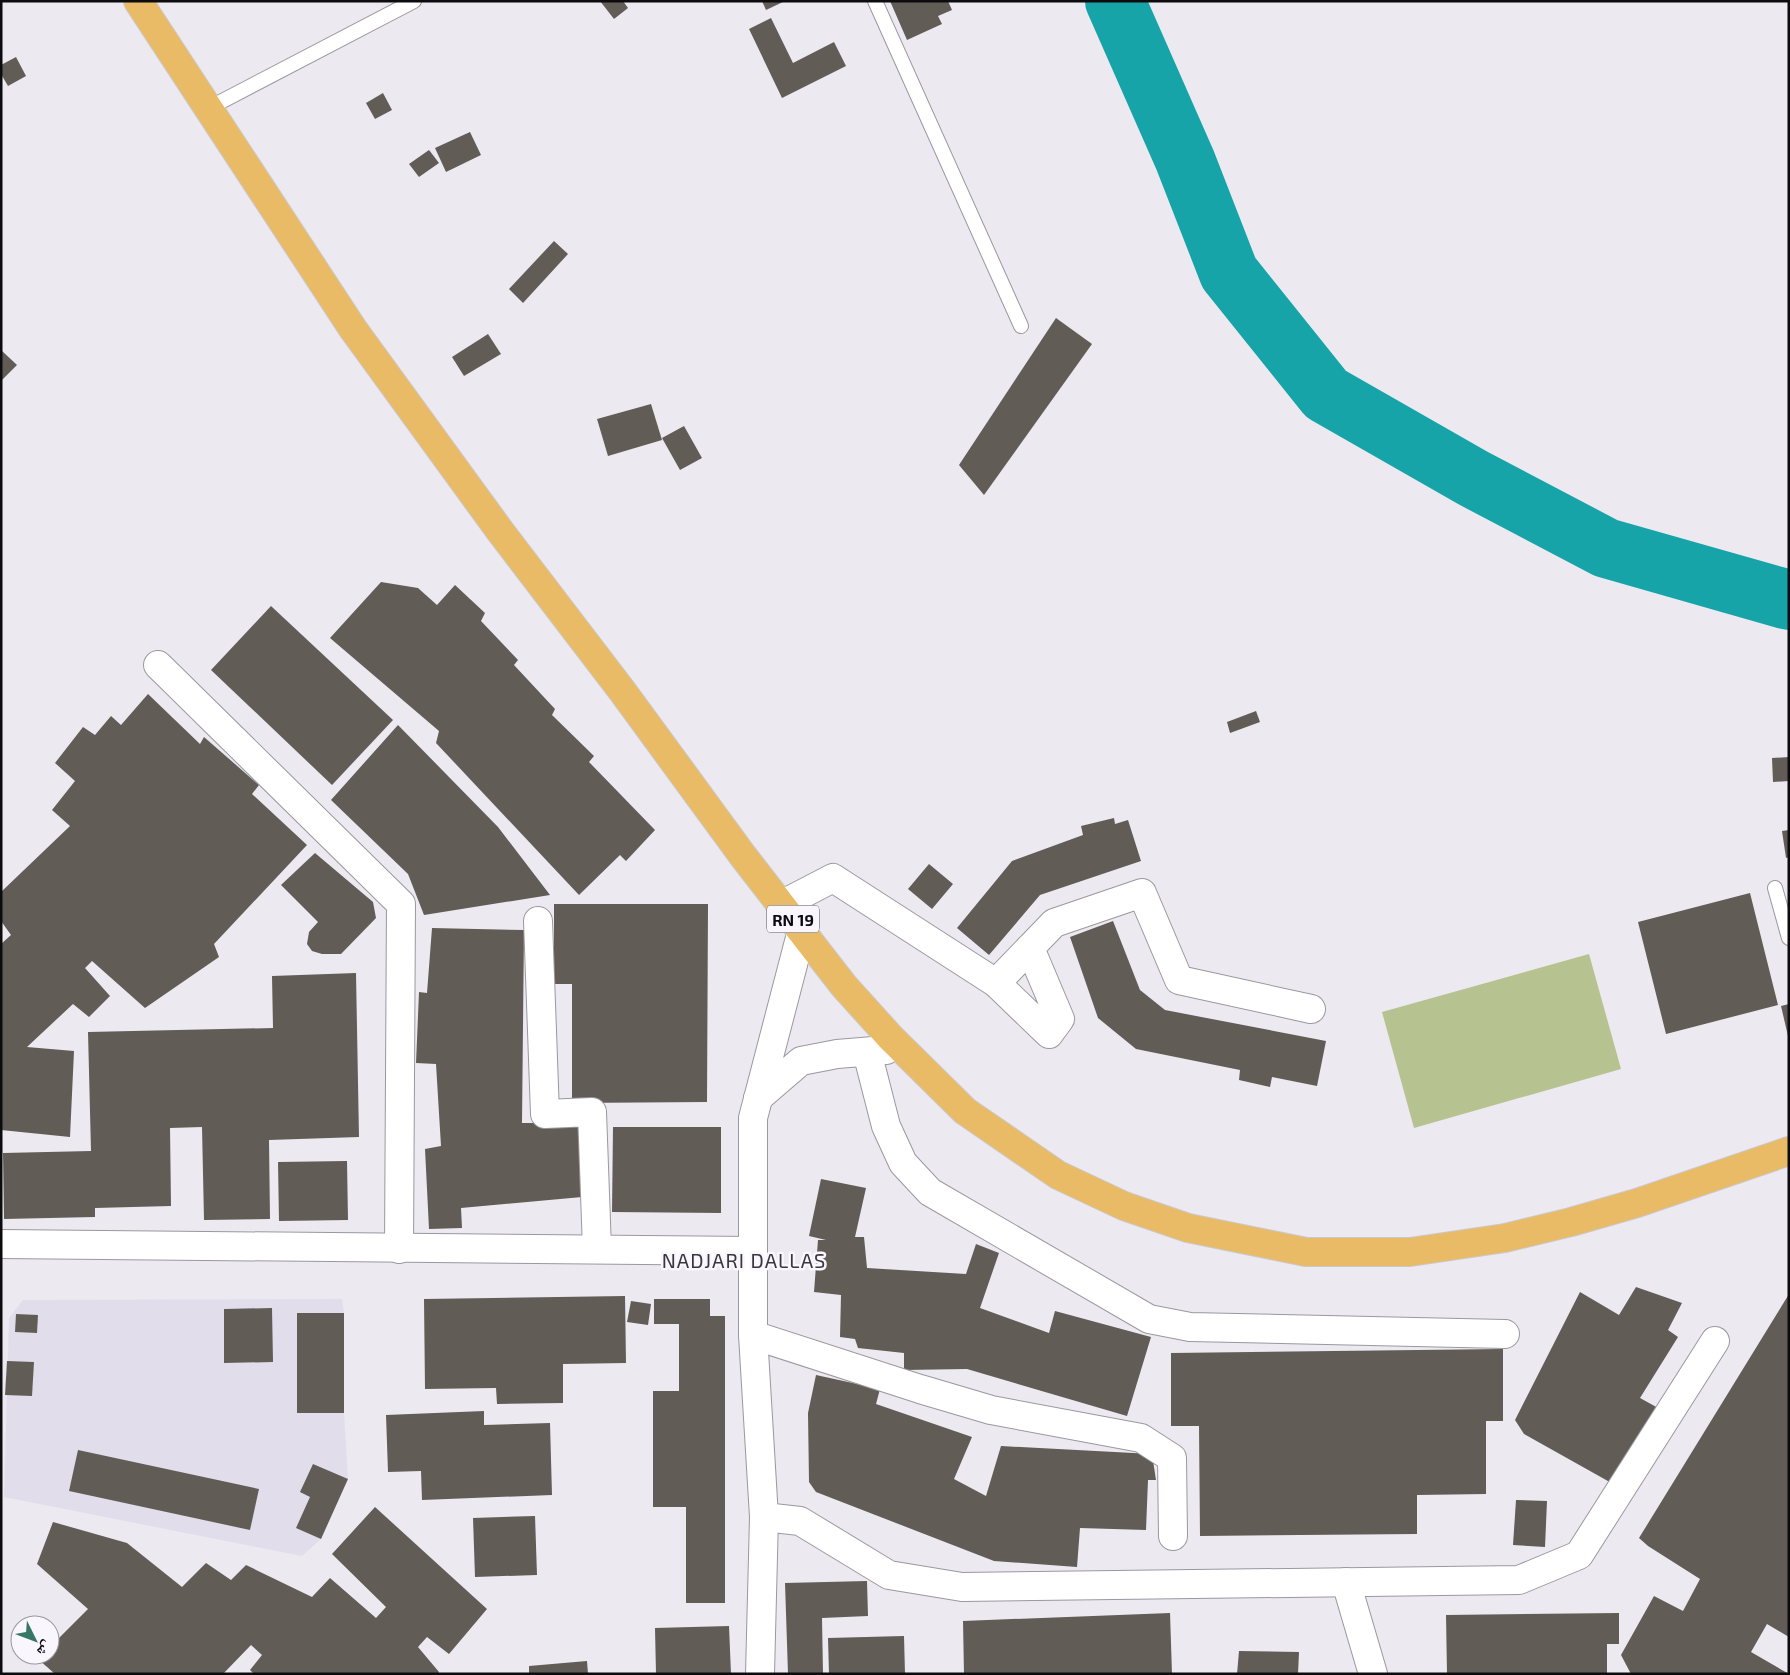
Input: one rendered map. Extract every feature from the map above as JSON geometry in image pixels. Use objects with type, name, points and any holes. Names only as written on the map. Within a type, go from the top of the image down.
[{"type":"main road","name":"RN 19","points":[[138,1],[353,329],[500,531],[623,692],[743,856],[844,986],[902,1049],[965,1111],[1058,1175],[1124,1206],[1188,1228],[1306,1252],[1410,1252],[1505,1238],[1637,1203],[1789,1151]]},
{"type":"street","points":[[158,665],[401,904],[399,1249]]},
{"type":"street","points":[[781,905],[833,878],[996,983],[1049,1034],[1060,1019],[1030,948]]},
{"type":"street","points":[[996,983],[1054,923],[1142,893],[1179,980],[1311,1009]]},
{"type":"street","points":[[538,921],[545,1114],[592,1112],[597,1250]]},
{"type":"street","points":[[760,1674],[764,1516],[752,1335],[753,1118],[802,930]]},
{"type":"street","points":[[758,1098],[801,1061],[837,1054],[902,1049]]},
{"type":"street","points":[[867,1052],[886,1126],[903,1162],[930,1192],[1149,1319],[1190,1327],[1505,1334]]},
{"type":"street","points":[[1,1244],[752,1251]]},
{"type":"street","points":[[752,1335],[991,1410],[1141,1438],[1172,1458],[1173,1536]]},
{"type":"street","points":[[764,1516],[800,1521],[889,1575],[962,1587],[1519,1580],[1579,1555],[1715,1341]]},
{"type":"street","points":[[1346,1582],[1374,1674]]},
{"type":"lane","points":[[207,109],[414,1]]},
{"type":"lane","points":[[875,1],[1021,326]]},
{"type":"lane","points":[[1775,888],[1789,938]]},
{"type":"shaded area","points":[[342,1299],[344,1313],[344,1413],[348,1479],[321,1539],[302,1556],[4,1497],[9,1318],[23,1300]]},
{"type":"green space","points":[[1589,954],[1621,1069],[1414,1128],[1382,1012]]},
{"type":"building","points":[[600,1],[623,1],[628,8],[614,19]]},
{"type":"building","points":[[762,1],[785,1],[766,10]]},
{"type":"building","points":[[890,1],[948,1],[952,10],[938,16],[942,24],[907,40]]},
{"type":"building","points":[[771,18],[793,63],[834,42],[846,66],[782,98],[749,29]]},
{"type":"building","points":[[16,57],[26,76],[8,86],[1,74],[1,65]]},
{"type":"building","points":[[383,93],[392,110],[375,119],[366,103]]},
{"type":"building","points":[[470,132],[481,155],[446,172],[435,148]]},
{"type":"building","points":[[429,150],[439,163],[419,177],[409,164]]},
{"type":"building","points":[[554,241],[568,254],[523,303],[509,289]]},
{"type":"building","points":[[1056,318],[1092,344],[984,495],[959,465]]},
{"type":"building","points":[[488,334],[501,354],[464,376],[452,357]]},
{"type":"building","points":[[1,350],[17,365],[1,381]]},
{"type":"building","points":[[651,404],[662,440],[608,456],[597,419]]},
{"type":"building","points":[[684,426],[702,458],[680,470],[662,438]]},
{"type":"building","points":[[381,582],[418,588],[437,605],[455,585],[485,613],[481,621],[518,660],[514,665],[555,709],[552,715],[594,756],[589,762],[655,830],[626,861],[620,855],[579,895],[436,743],[439,731],[330,638]]},
{"type":"building","points":[[271,606],[393,720],[332,785],[211,670]]},
{"type":"building","points":[[148,694],[200,744],[204,737],[259,785],[252,794],[307,845],[214,944],[219,957],[145,1008],[92,961],[85,968],[110,996],[89,1017],[73,1004],[27,1047],[74,1051],[70,1137],[1,1130],[1,944],[11,935],[1,921],[1,892],[70,826],[52,810],[75,781],[55,763],[83,727],[95,735],[111,716],[121,725]]},
{"type":"building","points":[[1256,711],[1260,722],[1230,733],[1227,722]]},
{"type":"building","points":[[398,725],[498,827],[550,895],[424,915],[408,874],[331,800]]},
{"type":"building","points":[[1789,757],[1789,781],[1773,782],[1772,758]]},
{"type":"building","points":[[1114,818],[1115,824],[1128,820],[1141,861],[1040,895],[989,955],[957,928],[1012,861],[1083,835],[1081,826]]},
{"type":"building","points":[[1789,830],[1789,857],[1786,858],[1782,831]]},
{"type":"building","points":[[315,853],[373,902],[376,918],[341,954],[322,954],[312,951],[307,944],[309,932],[318,922],[281,885]]},
{"type":"building","points":[[929,864],[953,884],[932,909],[908,889]]},
{"type":"building","points":[[1750,893],[1778,1005],[1666,1034],[1638,922]]},
{"type":"building","points":[[554,904],[708,904],[707,1102],[572,1103],[572,984],[554,984]]},
{"type":"building","points":[[1113,921],[1140,990],[1165,1010],[1326,1041],[1317,1086],[1272,1077],[1270,1087],[1239,1080],[1240,1070],[1136,1049],[1098,1018],[1070,937]]},
{"type":"building","points":[[432,928],[524,930],[522,1123],[584,1123],[582,1197],[461,1208],[462,1228],[429,1229],[425,1149],[441,1146],[436,1064],[416,1063],[419,992],[427,993]]},
{"type":"building","points":[[356,973],[359,1137],[269,1140],[270,1219],[204,1220],[202,1127],[170,1128],[171,1206],[95,1208],[95,1217],[4,1219],[3,1153],[91,1151],[88,1032],[273,1028],[272,976]]},
{"type":"building","points":[[1789,1004],[1789,1036],[1788,1036],[1781,1006]]},
{"type":"building","points":[[613,1127],[721,1127],[721,1213],[612,1212]]},
{"type":"building","points":[[347,1161],[348,1220],[279,1221],[278,1162]]},
{"type":"building","points":[[821,1179],[866,1188],[855,1237],[864,1237],[867,1268],[966,1274],[976,1244],[999,1253],[980,1308],[1049,1333],[1055,1311],[1151,1337],[1127,1416],[967,1369],[904,1370],[904,1353],[858,1348],[855,1339],[840,1337],[841,1295],[814,1292],[818,1240],[826,1240],[809,1236]]},
{"type":"building","points":[[1636,1287],[1682,1303],[1668,1330],[1678,1337],[1640,1398],[1660,1409],[1615,1485],[1524,1434],[1515,1420],[1580,1292],[1619,1315]]},
{"type":"building","points":[[1789,1294],[1789,1637],[1767,1624],[1751,1652],[1789,1674],[1631,1674],[1621,1655],[1654,1596],[1683,1611],[1700,1579],[1648,1546],[1639,1538]]},
{"type":"building","points":[[625,1296],[626,1363],[563,1364],[563,1403],[497,1404],[496,1388],[425,1389],[424,1299]]},
{"type":"building","points":[[654,1299],[710,1299],[710,1316],[725,1316],[725,1603],[686,1603],[686,1507],[653,1507],[653,1391],[679,1391],[679,1324],[654,1324]]},
{"type":"building","points":[[631,1301],[651,1304],[648,1325],[627,1322]]},
{"type":"building","points":[[272,1308],[273,1362],[224,1363],[224,1309]]},
{"type":"building","points":[[297,1313],[344,1313],[344,1413],[297,1413]]},
{"type":"building","points":[[16,1314],[38,1315],[37,1333],[15,1332]]},
{"type":"building","points":[[1503,1349],[1503,1421],[1486,1421],[1486,1494],[1417,1495],[1417,1534],[1200,1536],[1199,1426],[1171,1426],[1171,1353]]},
{"type":"building","points":[[7,1361],[34,1362],[32,1396],[5,1395]]},
{"type":"building","points":[[816,1375],[880,1389],[876,1404],[972,1437],[954,1479],[986,1496],[1001,1446],[1152,1454],[1156,1480],[1148,1480],[1146,1530],[1080,1528],[1077,1567],[994,1561],[816,1492],[809,1482],[808,1413]]},
{"type":"building","points":[[484,1411],[484,1425],[550,1423],[552,1495],[422,1500],[421,1471],[388,1472],[386,1415]]},
{"type":"building","points":[[78,1450],[259,1489],[250,1530],[69,1491]]},
{"type":"building","points":[[313,1464],[348,1479],[321,1539],[296,1528],[310,1497],[300,1492]]},
{"type":"building","points":[[1516,1500],[1547,1501],[1545,1547],[1513,1545]]},
{"type":"building","points":[[375,1507],[487,1609],[449,1654],[427,1637],[418,1647],[439,1672],[438,1674],[254,1674],[250,1670],[262,1655],[251,1645],[223,1674],[55,1674],[45,1665],[60,1665],[60,1637],[88,1609],[37,1564],[53,1522],[127,1543],[182,1587],[206,1563],[231,1580],[246,1565],[312,1597],[330,1578],[376,1618],[386,1607],[332,1554]]},
{"type":"building","points":[[535,1516],[537,1575],[475,1577],[473,1518]]},
{"type":"building","points":[[867,1581],[868,1616],[822,1618],[823,1674],[788,1674],[785,1583]]},
{"type":"building","points":[[1170,1613],[1172,1674],[964,1674],[963,1621]]},
{"type":"building","points":[[1619,1613],[1619,1644],[1607,1644],[1607,1674],[1447,1674],[1446,1615]]},
{"type":"building","points":[[729,1626],[731,1674],[656,1674],[655,1628]]},
{"type":"building","points":[[904,1636],[905,1674],[829,1674],[828,1638]]},
{"type":"building","points":[[1239,1651],[1299,1652],[1298,1674],[1237,1674]]},
{"type":"building","points":[[587,1661],[588,1674],[529,1674],[529,1666]]},
{"type":"waterway","points":[[1115,1],[1185,160],[1229,273],[1326,394],[1473,478],[1606,548],[1789,600]]},
{"type":"district","name":"NADJARI DALLAS","points":[[744,1260]]}]
